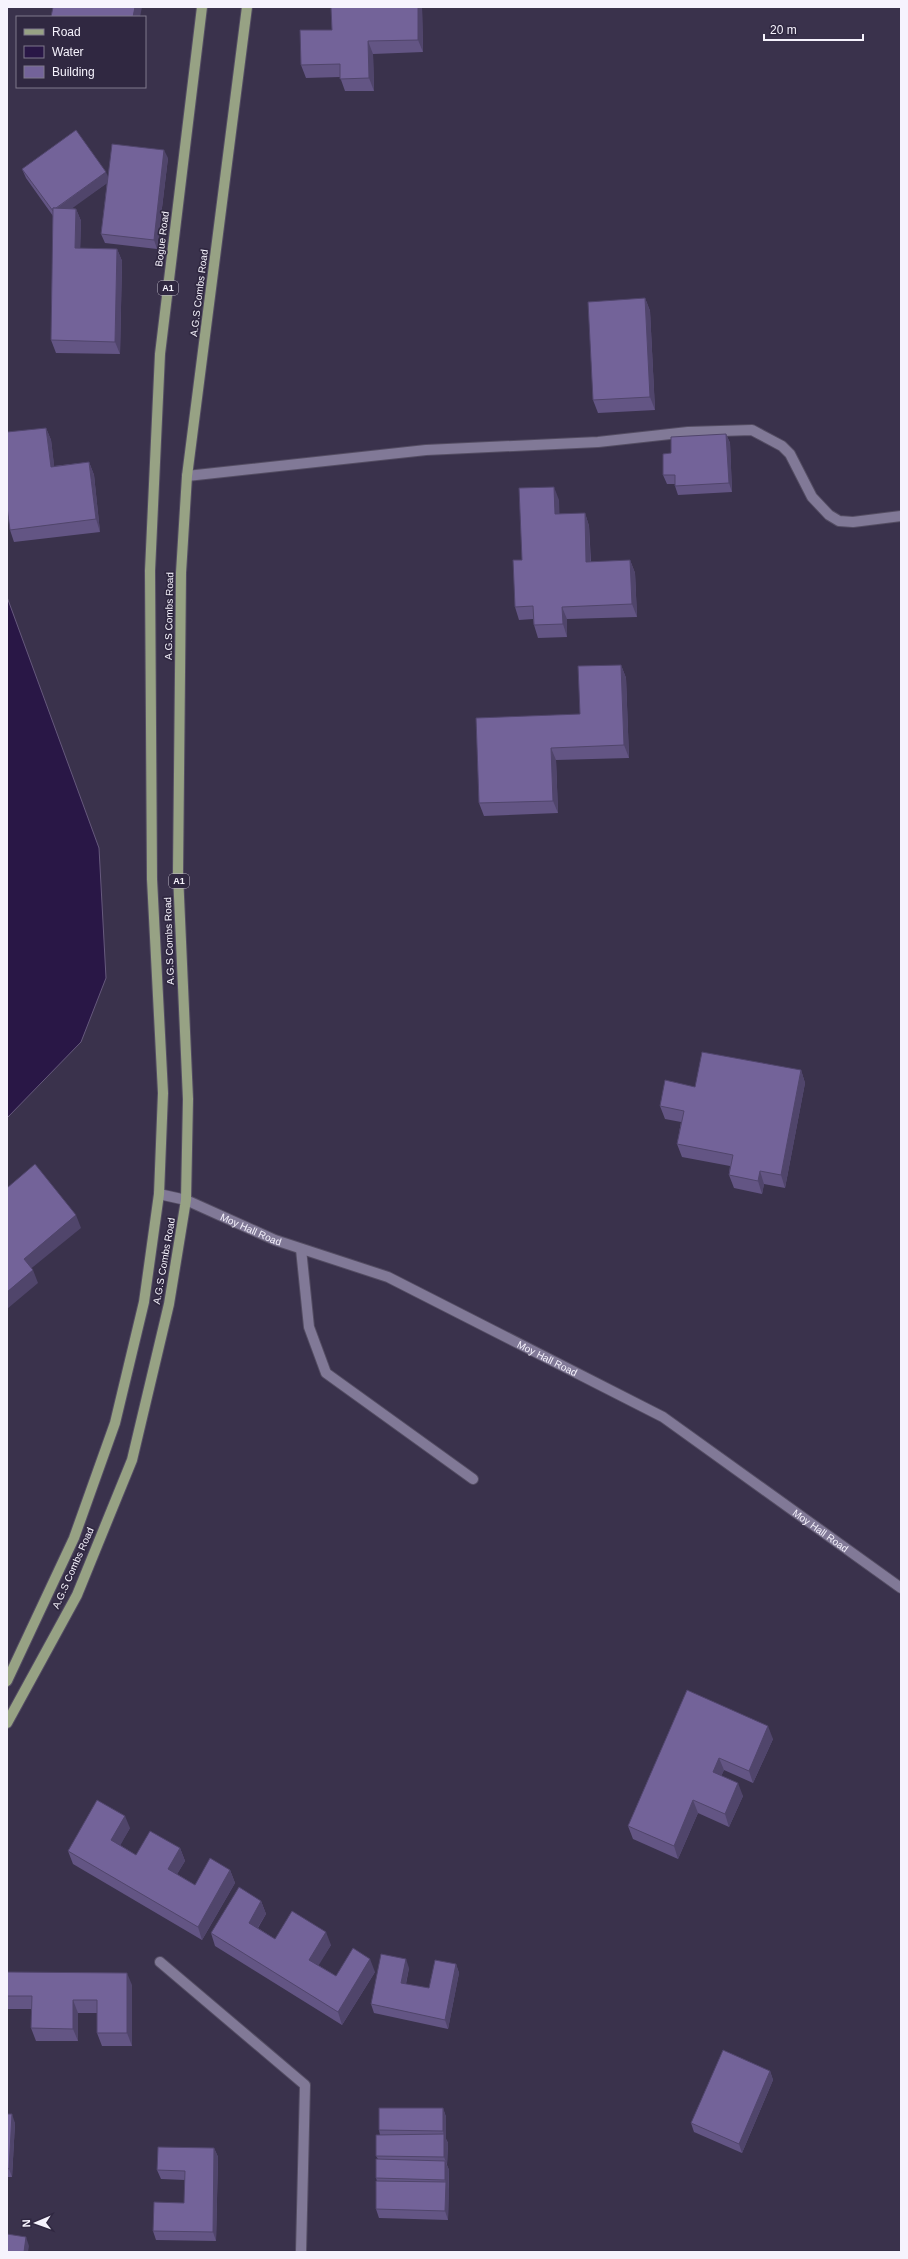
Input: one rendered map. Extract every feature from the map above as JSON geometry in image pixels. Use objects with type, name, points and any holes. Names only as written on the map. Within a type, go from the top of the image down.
[{"type":"main road","name":"Bogue Road","points":[[150,571],[160,354],[202,7]]},
{"type":"main road","name":"A.G.S Combs Road","points":[[7,1723],[77,1595],[132,1460],[168,1304],[186,1200],[188,1099],[178,874],[181,573],[188,476],[247,7]]},
{"type":"main road","name":"A.G.S Combs Road","points":[[7,1681],[74,1538],[116,1423],[144,1302],[159,1194],[163,1093],[152,878],[150,571]]},
{"type":"street","points":[[188,476],[426,450],[598,442],[688,432],[752,430],[782,446],[790,454],[812,497],[829,515],[839,520],[853,522],[901,516]]},
{"type":"street","name":"Moy Hall Road","points":[[159,1194],[186,1200],[275,1240],[388,1277],[663,1417],[901,1588]]},
{"type":"street","points":[[301,1249],[309,1327],[326,1373],[474,1479]]},
{"type":"street","points":[[160,1962],[305,2085],[301,2252]]},
{"type":"water","points":[[7,597],[99,848],[106,978],[81,1042],[7,1118]]},
{"type":"building","points":[[53,7],[135,7],[133,16],[51,16]]},
{"type":"building","points":[[331,7],[418,7],[418,40],[368,41],[369,78],[340,79],[340,64],[301,65],[300,30],[332,30]]},
{"type":"building","points":[[76,130],[106,172],[56,208],[53,208],[53,211],[22,169]]},
{"type":"building","points":[[112,144],[164,150],[154,240],[101,234]]},
{"type":"building","points":[[53,208],[76,209],[75,248],[117,249],[115,342],[51,340]]},
{"type":"building","points":[[645,298],[650,397],[593,400],[588,302]]},
{"type":"building","points":[[46,428],[51,467],[89,462],[96,519],[10,530],[7,507],[7,432]]},
{"type":"building","points":[[726,434],[729,483],[675,486],[675,475],[663,475],[663,454],[671,453],[671,437]]},
{"type":"building","points":[[554,487],[555,514],[585,513],[586,562],[630,560],[632,604],[562,607],[563,624],[534,625],[533,606],[515,607],[513,560],[522,560],[519,488]]},
{"type":"building","points":[[621,665],[624,745],[551,748],[553,801],[479,803],[476,718],[580,714],[578,666]]},
{"type":"building","points":[[702,1052],[801,1070],[781,1175],[760,1171],[758,1181],[729,1175],[733,1155],[677,1144],[684,1111],[660,1106],[665,1080],[695,1087]]},
{"type":"building","points":[[35,1164],[76,1215],[24,1259],[33,1270],[7,1292],[7,1188]]},
{"type":"building","points":[[687,1690],[768,1726],[749,1771],[719,1758],[713,1772],[738,1783],[725,1814],[693,1800],[674,1846],[628,1826]]},
{"type":"building","points":[[97,1800],[125,1816],[111,1840],[136,1855],[150,1831],[180,1848],[168,1869],[195,1885],[210,1858],[230,1870],[198,1927],[68,1851]]},
{"type":"building","points":[[239,1887],[261,1901],[249,1923],[275,1939],[292,1911],[326,1932],[309,1960],[336,1976],[353,1948],[370,1959],[338,2012],[211,1933]]},
{"type":"building","points":[[381,1954],[406,1959],[401,1983],[429,1988],[435,1960],[456,1964],[445,2020],[371,2004]]},
{"type":"building","points":[[7,1972],[127,1973],[127,2033],[97,2033],[97,2000],[73,2000],[73,2029],[31,2028],[32,1996],[7,1996]]},
{"type":"building","points":[[723,2050],[770,2071],[739,2144],[691,2123]]},
{"type":"building","points":[[379,2108],[443,2108],[443,2131],[379,2130]]},
{"type":"building","points":[[7,2114],[12,2114],[9,2169],[7,2168]]},
{"type":"building","points":[[444,2134],[444,2157],[376,2156],[376,2135]]},
{"type":"building","points":[[158,2147],[214,2148],[213,2232],[153,2231],[154,2202],[184,2203],[185,2171],[157,2170]]},
{"type":"building","points":[[376,2159],[445,2161],[445,2180],[376,2178]]},
{"type":"building","points":[[376,2181],[446,2182],[445,2211],[376,2209]]},
{"type":"building","points":[[7,2234],[26,2237],[24,2252],[7,2252]]}]
